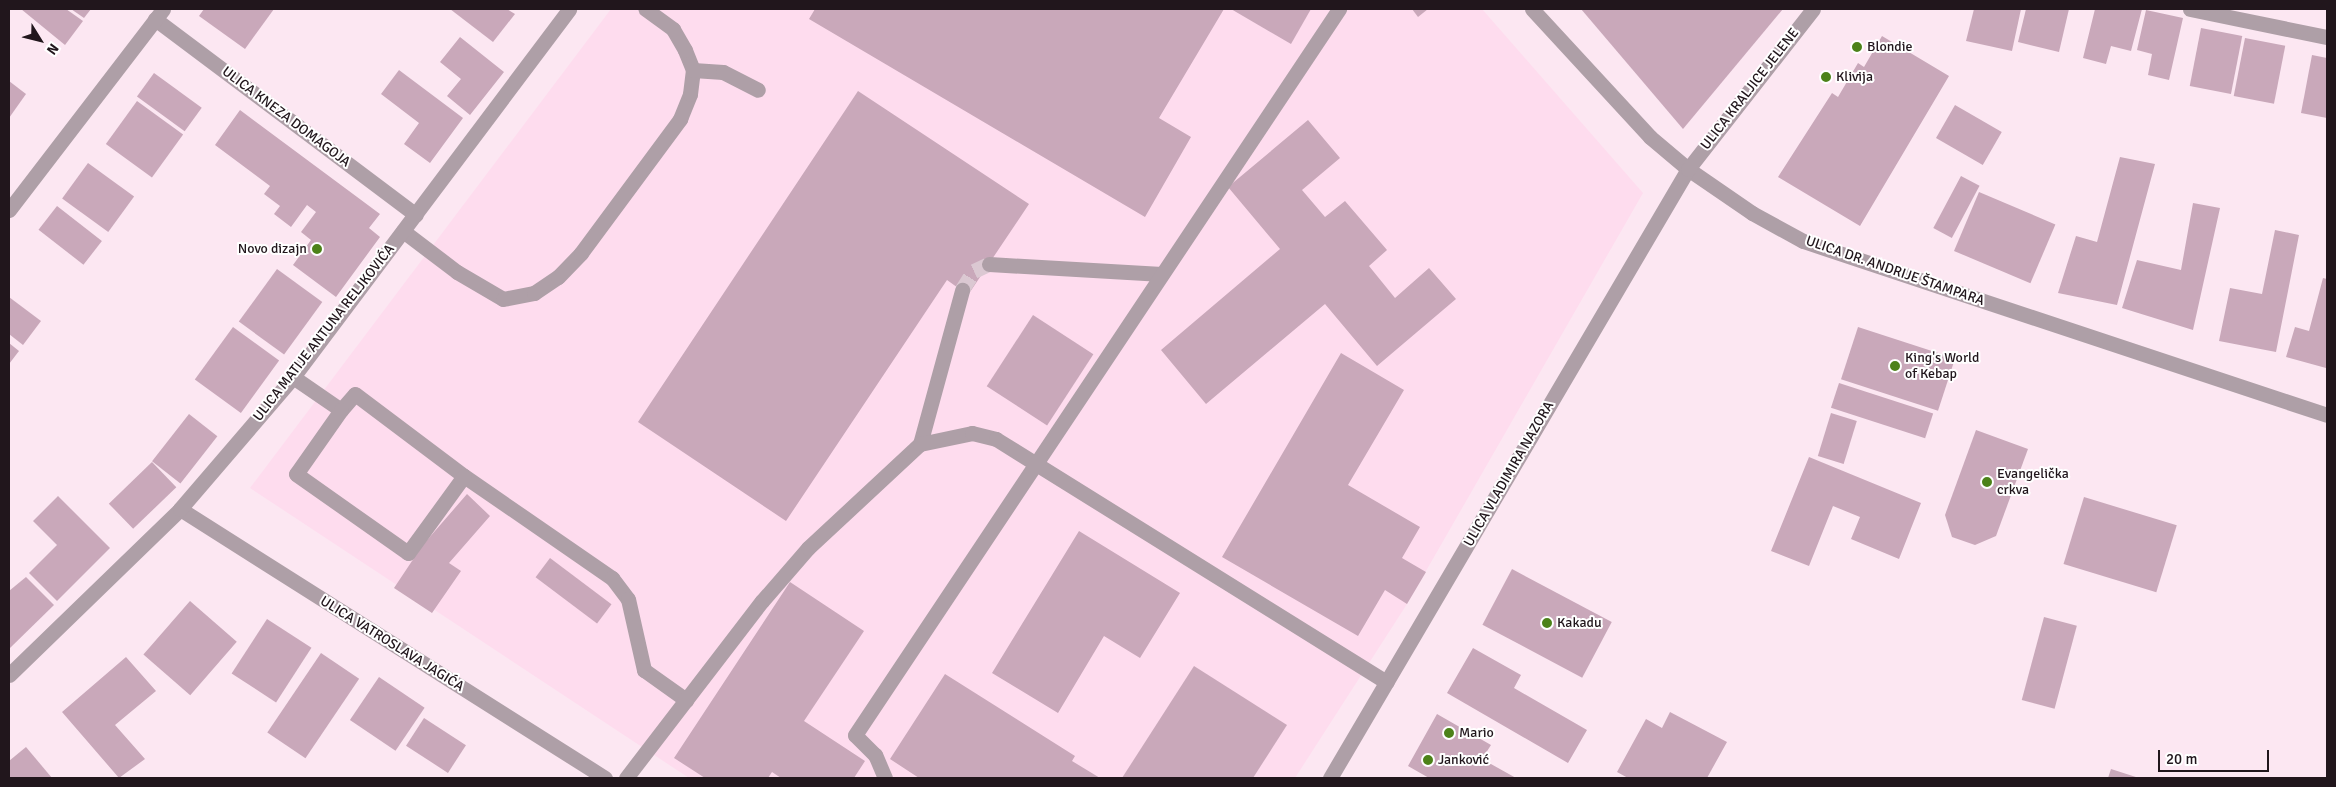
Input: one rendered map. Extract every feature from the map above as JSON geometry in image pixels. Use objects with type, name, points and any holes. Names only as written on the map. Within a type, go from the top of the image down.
[{"type":"street","name":"ULICA MATIJE ANTUNA RELJKOVIĆA","points":[[9,675],[180,509],[294,377],[569,9]]},
{"type":"street","points":[[403,231],[457,272],[503,299],[534,293],[558,277],[581,253],[680,119],[690,94],[693,70],[673,29],[645,9]]},
{"type":"street","points":[[885,778],[875,755],[854,735],[1339,9]]},
{"type":"street","name":"ULICA DR. ANDRIJE ŠTAMPARA","points":[[1532,9],[1650,136],[1688,170],[1752,213],[1802,240],[2327,415]]},
{"type":"street","name":"ULICA KRALJICE JELENE","points":[[1688,170],[1813,9]]},
{"type":"street","points":[[2190,9],[2327,37]]},
{"type":"street","name":"ULICA KNEZA DOMAGOJA","points":[[9,210],[159,14],[416,214]]},
{"type":"street","points":[[693,70],[723,72],[758,90]]},
{"type":"street","name":"ULICA VLADIMIRA NAZORA","points":[[1330,778],[1688,170]]},
{"type":"street","points":[[989,264],[1162,274]]},
{"type":"street","points":[[920,444],[962,290]]},
{"type":"street","points":[[294,377],[342,410]]},
{"type":"street","points":[[464,476],[408,553],[296,474],[355,394],[464,476],[612,578],[628,599],[644,670],[686,700]]},
{"type":"street","points":[[626,778],[762,601],[808,548],[920,444],[972,433],[996,439],[1036,463],[1386,682]]},
{"type":"street","name":"ULICA VATROSLAVA JAGIĆA","points":[[180,509],[605,778]]},
{"type":"shaded area","points":[[611,9],[1482,9],[1643,193],[1407,604],[1295,778],[689,778],[250,488]]},
{"type":"building","points":[[21,9],[66,9],[83,21],[65,45]]},
{"type":"building","points":[[71,9],[91,9],[84,18]]},
{"type":"building","points":[[204,9],[274,9],[245,49],[199,16]]},
{"type":"building","points":[[450,9],[507,9],[515,14],[493,42]]},
{"type":"building","points":[[815,9],[1224,9],[1159,118],[1191,137],[1145,217],[809,19]]},
{"type":"building","points":[[1231,9],[1311,9],[1291,44]]},
{"type":"building","points":[[1412,9],[1428,9],[1418,17]]},
{"type":"building","points":[[1581,9],[1783,9],[1683,129]]},
{"type":"building","points":[[1974,9],[2021,9],[2012,51],[1966,41]]},
{"type":"building","points":[[2026,9],[2069,9],[2059,52],[2018,42]]},
{"type":"building","points":[[2095,9],[2142,9],[2131,51],[2111,46],[2106,64],[2083,58]]},
{"type":"building","points":[[2146,10],[2183,18],[2169,80],[2148,75],[2152,54],[2137,50]]},
{"type":"building","points":[[2201,28],[2242,36],[2231,94],[2190,86]]},
{"type":"building","points":[[1882,36],[1949,76],[1860,226],[1778,177],[1832,93],[1838,97],[1858,63],[1864,67]]},
{"type":"building","points":[[460,37],[504,72],[470,115],[447,96],[461,79],[440,62]]},
{"type":"building","points":[[2245,38],[2285,46],[2274,104],[2234,96]]},
{"type":"building","points":[[2312,55],[2327,58],[2327,118],[2301,113]]},
{"type":"building","points":[[399,70],[463,118],[430,163],[404,144],[419,123],[381,94]]},
{"type":"building","points":[[154,73],[202,108],[185,131],[137,96]]},
{"type":"building","points":[[9,81],[26,94],[9,118]]},
{"type":"building","points":[[858,91],[1029,204],[968,295],[947,280],[786,521],[638,422]]},
{"type":"building","points":[[137,101],[183,135],[152,177],[106,144]]},
{"type":"building","points":[[1955,105],[2002,132],[1983,165],[1936,138]]},
{"type":"building","points":[[240,110],[380,214],[369,228],[380,237],[336,297],[293,265],[311,240],[301,232],[316,212],[307,205],[291,227],[274,214],[280,206],[264,194],[270,186],[215,145]]},
{"type":"building","points":[[1308,120],[1340,158],[1302,190],[1325,217],[1345,201],[1387,250],[1369,266],[1395,298],[1429,268],[1456,299],[1377,366],[1325,304],[1206,404],[1161,350],[1280,249],[1228,187]]},
{"type":"building","points":[[2120,157],[2155,164],[2117,305],[2058,293],[2076,236],[2097,242]]},
{"type":"building","points":[[88,163],[134,197],[108,232],[62,199]]},
{"type":"building","points":[[1961,176],[1980,186],[1952,238],[1933,228]]},
{"type":"building","points":[[1979,192],[2055,224],[2030,283],[1954,251]]},
{"type":"building","points":[[2193,203],[2220,208],[2193,330],[2122,308],[2137,260],[2181,270]]},
{"type":"building","points":[[57,206],[102,241],[83,265],[39,230]]},
{"type":"building","points":[[2275,230],[2299,235],[2276,352],[2219,341],[2230,288],[2262,294]]},
{"type":"building","points":[[277,269],[322,302],[284,355],[239,322]]},
{"type":"building","points":[[2323,278],[2327,279],[2326,368],[2286,357],[2295,327],[2309,331]]},
{"type":"building","points":[[9,297],[41,321],[23,345],[9,334]]},
{"type":"building","points":[[1033,315],[1093,354],[1047,426],[987,386]]},
{"type":"building","points":[[233,327],[279,361],[241,413],[195,380]]},
{"type":"building","points":[[1858,327],[1955,359],[1938,411],[1841,379]]},
{"type":"building","points":[[9,343],[19,351],[9,364]]},
{"type":"building","points":[[1341,353],[1404,390],[1348,485],[1420,527],[1402,558],[1426,572],[1407,604],[1385,590],[1358,636],[1222,557]]},
{"type":"building","points":[[1839,383],[1933,414],[1925,438],[1831,408]]},
{"type":"building","points":[[1831,413],[1857,421],[1844,464],[1818,456]]},
{"type":"building","points":[[189,414],[217,436],[180,483],[152,461]]},
{"type":"building","name":"Evangelička crkva","points":[[1976,430],[2028,449],[1996,536],[1975,545],[1952,537],[1945,515]]},
{"type":"building","points":[[1809,457],[1921,503],[1899,559],[1851,539],[1860,517],[1833,506],[1809,566],[1771,551]]},
{"type":"building","points":[[152,462],[176,487],[133,529],[109,504]]},
{"type":"building","points":[[467,494],[490,516],[449,563],[461,571],[432,613],[394,588],[422,546]]},
{"type":"building","points":[[58,496],[110,548],[57,601],[29,573],[57,545],[33,521]]},
{"type":"building","points":[[2084,497],[2177,525],[2156,592],[2064,564]]},
{"type":"building","points":[[1079,531],[1180,593],[1140,658],[1104,636],[1058,713],[992,673]]},
{"type":"building","points":[[550,558],[611,604],[597,624],[536,577]]},
{"type":"building","name":"Kakadu","points":[[1512,569],[1612,622],[1582,678],[1482,625]]},
{"type":"building","points":[[26,577],[54,605],[9,649],[9,591]]},
{"type":"building","points":[[790,582],[864,631],[804,721],[865,761],[854,778],[781,778],[772,772],[768,778],[705,778],[674,758]]},
{"type":"building","points":[[190,601],[237,642],[190,695],[143,655]]},
{"type":"building","points":[[2044,617],[2077,626],[2055,709],[2022,700]]},
{"type":"building","points":[[267,619],[311,648],[276,702],[232,674]]},
{"type":"building","points":[[1473,648],[1521,675],[1514,688],[1587,730],[1568,763],[1447,693]]},
{"type":"building","points":[[321,653],[359,679],[305,758],[267,733]]},
{"type":"building","points":[[126,657],[156,691],[115,725],[145,759],[119,778],[62,712]]},
{"type":"building","points":[[1194,666],[1287,725],[1253,778],[1122,778]]},
{"type":"building","points":[[945,674],[1075,756],[1072,761],[1100,778],[919,778],[890,759]]},
{"type":"building","points":[[379,677],[425,708],[396,751],[350,720]]},
{"type":"building","points":[[1670,712],[1727,742],[1707,778],[1628,778],[1617,772],[1646,719],[1662,728]]},
{"type":"building","points":[[1437,714],[1491,745],[1482,759],[1516,778],[1429,778],[1408,766]]},
{"type":"building","points":[[424,718],[466,745],[448,773],[406,746]]},
{"type":"building","points":[[26,747],[52,778],[9,777],[9,761]]},
{"type":"building","points":[[2111,769],[2139,778],[2108,778]]},
{"type":"tunnel","points":[[962,290],[974,271],[989,264]]},
{"type":"place","name":"Blondie","points":[[1857,47]]},
{"type":"place","name":"Klivija","points":[[1826,77]]},
{"type":"place","name":"Novo dizajn","points":[[317,249]]},
{"type":"place","name":"King's World of Kebap","points":[[1895,366]]},
{"type":"place","name":"Evangelička crkva","points":[[1987,482]]},
{"type":"place","name":"Kakadu","points":[[1547,623]]},
{"type":"place","name":"Mario","points":[[1449,733]]},
{"type":"place","name":"Janković","points":[[1428,760]]}]
